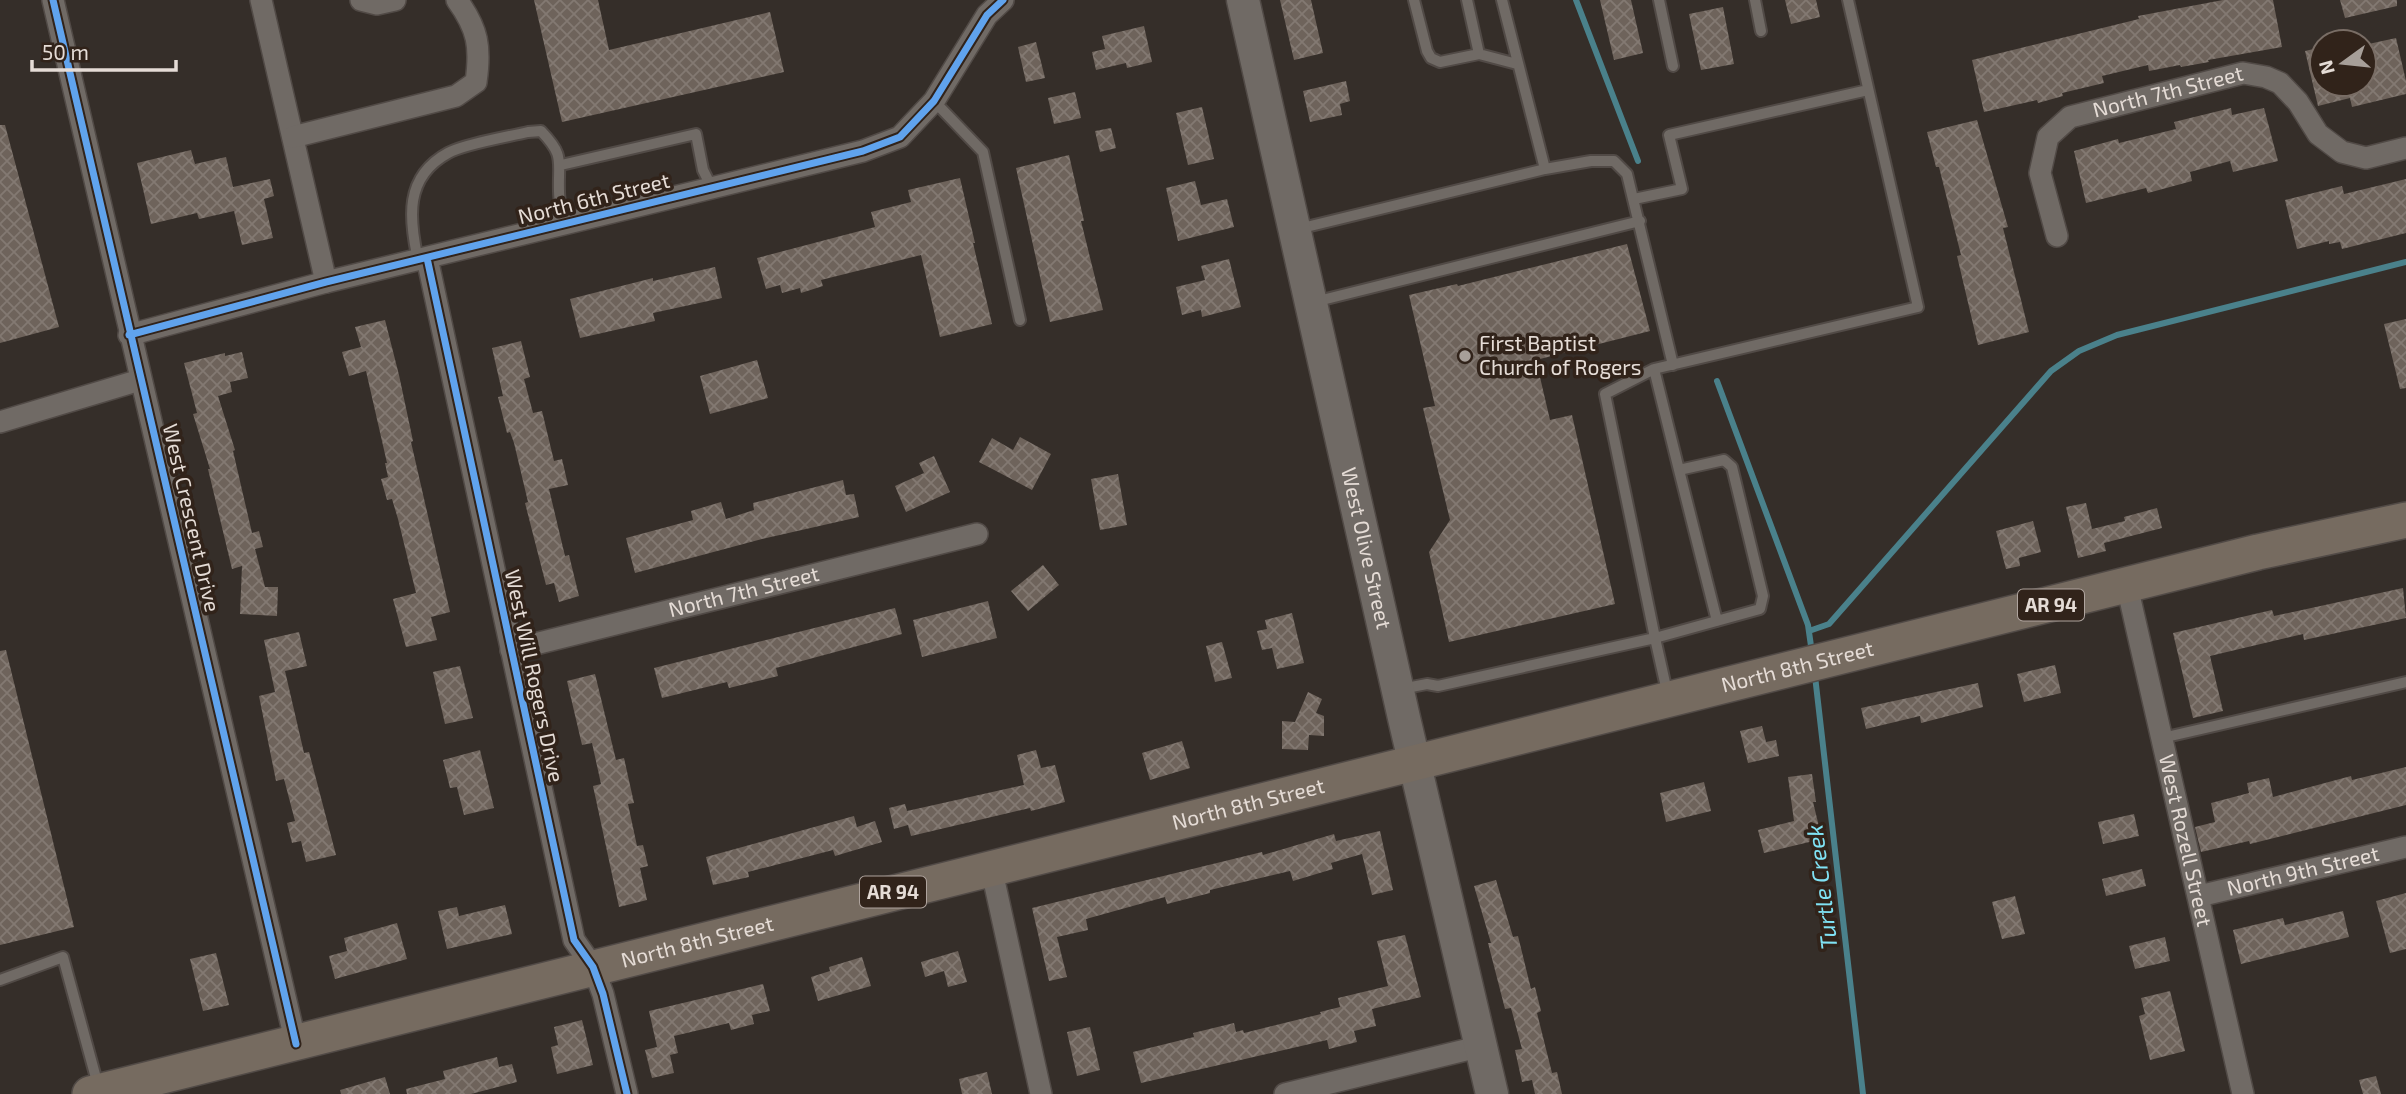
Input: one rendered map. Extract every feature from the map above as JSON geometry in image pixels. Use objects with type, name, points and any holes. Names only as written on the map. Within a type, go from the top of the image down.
[{"type":"main road","name":"West Olive Street","points":[[1243,0],[1414,763],[1492,1094]]},
{"type":"main road","name":"North 8th Street","points":[[95,1093],[2258,552],[2406,520]]},
{"type":"street","name":"West Crescent Drive","points":[[53,0],[296,1044]]},
{"type":"street","points":[[261,0],[326,282]]},
{"type":"street","points":[[360,0],[377,4],[395,0]]},
{"type":"street","points":[[293,137],[456,96],[476,82],[480,56],[472,21],[457,0]]},
{"type":"street","name":"North 6th Street","points":[[130,335],[326,282],[863,151],[888,142],[900,137],[934,101],[987,15],[1003,0]]},
{"type":"street","name":"North 7th Street","points":[[2057,236],[2040,173],[2049,136],[2070,117],[2243,73],[2280,83],[2298,102],[2318,134],[2342,152],[2367,158],[2406,148]]},
{"type":"street","name":"West Will Rogers Drive","points":[[422,259],[574,940],[593,967],[603,994],[627,1094]]},
{"type":"street","points":[[0,422],[140,380]]},
{"type":"street","name":"North 7th Street","points":[[510,650],[977,534]]},
{"type":"street","name":"West Rozell Street","points":[[2127,586],[2244,1094]]},
{"type":"street","name":"North 9th Street","points":[[2199,896],[2406,847]]},
{"type":"street","points":[[991,867],[1041,1094]]},
{"type":"street","points":[[1285,1094],[1482,1046]]},
{"type":"lane","points":[[1415,0],[1431,58],[1440,62],[1479,54],[1517,64]]},
{"type":"lane","points":[[1467,0],[1479,54]]},
{"type":"lane","points":[[1502,0],[1545,169]]},
{"type":"lane","points":[[1658,0],[1673,66]]},
{"type":"lane","points":[[1755,0],[1762,31]]},
{"type":"lane","points":[[1669,699],[1605,394],[1654,369],[1918,307],[1848,0]]},
{"type":"lane","points":[[1634,199],[1682,189],[1669,135],[1868,90]]},
{"type":"lane","points":[[934,101],[983,152],[1020,320]]},
{"type":"lane","points":[[422,259],[411,220],[412,200],[420,180],[432,164],[449,152],[527,132],[541,131],[555,146],[561,165],[559,192],[563,225]]},
{"type":"lane","points":[[561,165],[696,134],[703,170],[712,188]]},
{"type":"lane","points":[[1296,230],[1545,169],[1591,161],[1614,162],[1628,174],[1673,365]]},
{"type":"lane","points":[[1312,303],[1640,221]]},
{"type":"lane","points":[[1654,369],[1717,621]]},
{"type":"lane","points":[[1398,690],[1427,684],[1438,686],[1655,638],[1760,609],[1763,596],[1732,467],[1724,460],[1679,470]]},
{"type":"lane","points":[[2162,738],[2406,682]]},
{"type":"lane","points":[[0,980],[63,957],[95,1093]]},
{"type":"building","points":[[534,0],[598,0],[609,50],[770,12],[784,72],[562,122]]},
{"type":"building","points":[[1280,0],[1311,0],[1323,53],[1294,60]]},
{"type":"building","points":[[1600,0],[1631,0],[1643,53],[1614,60]]},
{"type":"building","points":[[1785,0],[1816,0],[1820,17],[1791,24]]},
{"type":"building","points":[[2223,0],[2273,0],[2282,47],[2181,67],[2180,65],[2149,71],[2148,65],[2102,76],[2104,83],[2062,93],[2063,96],[1984,112],[1972,60],[2139,19],[2138,16]]},
{"type":"building","points":[[2340,0],[2397,0],[2397,6],[2345,18]]},
{"type":"building","points":[[1723,7],[1734,64],[1701,70],[1689,14]]},
{"type":"building","points":[[1144,26],[1152,62],[1127,68],[1126,63],[1096,70],[1092,52],[1105,49],[1102,36]]},
{"type":"building","points":[[2396,38],[2406,81],[2406,94],[2352,107],[2350,98],[2378,98],[2378,42]]},
{"type":"building","points":[[1036,42],[1045,78],[1026,82],[1018,47]]},
{"type":"building","points":[[1346,81],[1350,101],[1340,104],[1342,115],[1310,122],[1303,91]]},
{"type":"building","points":[[1075,92],[1081,118],[1054,124],[1048,98]]},
{"type":"building","points":[[2316,98],[2350,98],[2318,106]]},
{"type":"building","points":[[1202,107],[1214,159],[1188,165],[1176,113]]},
{"type":"building","points":[[2231,108],[2232,115],[2264,108],[2278,161],[2233,172],[2230,161],[2190,172],[2192,181],[2148,193],[2146,188],[2086,203],[2074,151],[2118,139],[2119,143],[2176,129],[2174,122]]},
{"type":"building","points":[[1977,120],[2008,227],[2003,228],[2029,332],[1978,345],[1957,256],[1961,255],[1939,167],[1936,167],[1927,132]]},
{"type":"building","points":[[0,125],[5,125],[59,327],[0,343]]},
{"type":"building","points":[[1111,128],[1116,148],[1100,152],[1095,131]]},
{"type":"building","points":[[191,150],[195,164],[226,157],[233,187],[270,179],[274,196],[264,199],[273,238],[242,245],[234,211],[199,219],[197,213],[151,224],[137,163]]},
{"type":"building","points":[[1069,155],[1084,221],[1081,221],[1103,310],[1050,322],[1016,168]]},
{"type":"building","points":[[960,178],[992,324],[940,337],[921,255],[821,280],[823,286],[801,293],[800,288],[782,293],[780,285],[766,289],[757,258],[875,227],[871,212],[911,202],[908,190]]},
{"type":"building","points":[[2406,179],[2406,233],[2342,249],[2340,242],[2329,244],[2329,241],[2297,249],[2285,200],[2342,186],[2344,194]]},
{"type":"building","points":[[1195,181],[1201,205],[1227,199],[1234,227],[1178,241],[1166,188]]},
{"type":"building","points":[[1627,244],[1650,331],[1536,360],[1550,420],[1572,415],[1615,604],[1449,642],[1429,552],[1450,520],[1423,408],[1435,406],[1409,295],[1457,284],[1458,286]]},
{"type":"building","points":[[1229,259],[1241,307],[1202,317],[1201,310],[1182,315],[1176,287],[1205,280],[1201,266]]},
{"type":"building","points":[[715,267],[722,298],[653,313],[655,321],[580,338],[570,299],[653,278],[653,281]]},
{"type":"building","points":[[2406,319],[2406,388],[2400,389],[2384,324]]},
{"type":"building","points":[[385,320],[450,612],[431,617],[437,640],[406,647],[393,599],[416,593],[392,499],[387,500],[381,479],[388,477],[387,463],[366,371],[349,376],[342,352],[361,347],[355,327]]},
{"type":"building","points":[[521,341],[530,377],[524,379],[533,413],[542,411],[554,461],[562,459],[568,485],[549,489],[565,556],[569,555],[579,596],[559,602],[554,583],[546,585],[525,503],[528,502],[514,443],[510,432],[507,433],[498,397],[503,396],[492,348]]},
{"type":"building","points":[[242,352],[248,378],[230,382],[232,392],[218,396],[235,450],[233,451],[252,533],[259,531],[263,547],[255,549],[265,587],[278,587],[277,616],[240,614],[242,566],[232,569],[210,469],[193,414],[197,413],[184,363],[225,353],[225,356]]},
{"type":"building","points":[[757,360],[768,398],[710,414],[700,376]]},
{"type":"building","points":[[1020,437],[1051,454],[1032,490],[979,462],[992,438],[1013,450]]},
{"type":"building","points":[[934,456],[950,492],[906,512],[895,486],[924,473],[919,463]]},
{"type":"building","points":[[1118,474],[1127,525],[1100,530],[1091,479]]},
{"type":"building","points":[[843,480],[846,495],[854,494],[859,517],[762,539],[635,573],[626,538],[693,520],[691,511],[721,502],[726,519],[754,510],[753,503]]},
{"type":"building","points":[[2086,503],[2092,529],[2125,521],[2124,517],[2157,508],[2162,528],[2104,543],[2106,551],[2078,558],[2066,507]]},
{"type":"building","points":[[2033,521],[2041,552],[2019,558],[2020,566],[2006,569],[1996,531]]},
{"type":"building","points":[[1043,565],[1059,585],[1028,611],[1011,591]]},
{"type":"building","points":[[2403,588],[2406,618],[2304,640],[2303,634],[2210,656],[2223,711],[2193,718],[2173,633],[2272,610],[2274,616]]},
{"type":"building","points":[[988,601],[997,638],[922,657],[913,620]]},
{"type":"building","points":[[895,608],[902,634],[776,668],[778,676],[729,688],[727,682],[662,698],[654,668]]},
{"type":"building","points":[[1292,613],[1304,663],[1277,669],[1272,648],[1262,650],[1257,631],[1267,629],[1265,620]]},
{"type":"building","points":[[299,632],[307,666],[285,671],[304,753],[309,752],[336,855],[306,862],[301,841],[292,843],[287,823],[295,821],[284,779],[276,781],[259,696],[275,692],[264,640]]},
{"type":"building","points":[[1222,642],[1232,678],[1215,682],[1206,646]]},
{"type":"building","points":[[6,650],[74,927],[0,945],[0,651]]},
{"type":"building","points":[[2055,665],[2061,693],[2024,702],[2017,674]]},
{"type":"building","points":[[460,666],[473,718],[445,724],[433,672]]},
{"type":"building","points":[[595,674],[616,760],[624,758],[634,803],[628,804],[637,846],[643,845],[648,866],[640,868],[647,900],[619,907],[593,786],[601,784],[592,743],[582,745],[567,681]]},
{"type":"building","points":[[1978,683],[1983,707],[1921,723],[1920,716],[1866,729],[1861,708]]},
{"type":"building","points":[[1308,692],[1322,699],[1316,713],[1324,716],[1324,736],[1309,735],[1308,750],[1282,749],[1282,721],[1295,722]]},
{"type":"building","points":[[1762,726],[1766,742],[1776,740],[1779,756],[1748,763],[1740,731]]},
{"type":"building","points":[[1182,741],[1190,768],[1150,780],[1142,753]]},
{"type":"building","points":[[480,750],[494,808],[464,815],[457,787],[450,788],[443,760]]},
{"type":"building","points":[[1036,750],[1041,768],[1055,765],[1065,802],[911,836],[908,825],[894,829],[889,808],[905,804],[907,811],[1024,785],[1017,755]]},
{"type":"building","points":[[2406,767],[2406,805],[2250,844],[2249,841],[2201,852],[2195,827],[2215,822],[2211,803],[2249,793],[2247,783],[2269,778],[2273,797],[2351,776],[2352,780]]},
{"type":"building","points":[[1812,774],[1816,802],[1813,802],[1822,839],[1764,853],[1758,830],[1794,821],[1788,777]]},
{"type":"building","points":[[1704,782],[1711,811],[1666,822],[1660,793]]},
{"type":"building","points":[[2134,814],[2139,836],[2103,844],[2098,822]]},
{"type":"building","points":[[854,816],[857,827],[875,821],[882,842],[835,856],[833,850],[748,872],[749,877],[713,885],[706,857]]},
{"type":"building","points":[[1380,831],[1393,890],[1372,895],[1362,854],[1331,863],[1333,869],[1293,881],[1290,871],[1210,890],[1210,893],[1167,904],[1165,897],[1086,919],[1088,930],[1057,937],[1067,977],[1049,981],[1032,908],[1262,852],[1263,855],[1334,834],[1336,841]]},
{"type":"building","points":[[2142,869],[2146,886],[2106,896],[2102,879]]},
{"type":"building","points":[[1496,880],[1513,937],[1518,936],[1531,989],[1535,987],[1541,1011],[1537,1013],[1552,1073],[1557,1072],[1562,1094],[1535,1094],[1532,1080],[1522,1082],[1515,1050],[1522,1049],[1511,1008],[1505,1009],[1488,943],[1491,943],[1474,886]]},
{"type":"building","points":[[2406,893],[2406,949],[2390,953],[2376,901]]},
{"type":"building","points":[[2015,896],[2025,934],[2002,939],[1992,902]]},
{"type":"building","points":[[505,905],[512,934],[447,949],[438,911],[457,907],[459,916]]},
{"type":"building","points":[[2343,911],[2349,937],[2241,964],[2233,930],[2283,918],[2285,925]]},
{"type":"building","points":[[397,923],[407,959],[335,979],[329,956],[347,951],[344,938]]},
{"type":"building","points":[[1405,935],[1421,997],[1372,1009],[1376,1026],[1354,1031],[1357,1042],[1329,1049],[1327,1040],[1141,1083],[1133,1052],[1194,1037],[1193,1033],[1234,1023],[1236,1032],[1243,1030],[1244,1033],[1321,1014],[1320,1012],[1340,1007],[1338,998],[1388,986],[1377,941]]},
{"type":"building","points":[[2165,937],[2170,961],[2135,969],[2129,946]]},
{"type":"building","points":[[958,951],[967,982],[948,987],[944,971],[925,977],[921,962]]},
{"type":"building","points":[[216,953],[229,1005],[203,1011],[190,959]]},
{"type":"building","points":[[862,957],[871,986],[818,1001],[811,977],[830,971],[829,967]]},
{"type":"building","points":[[763,984],[770,1011],[752,1015],[754,1024],[731,1030],[729,1023],[674,1036],[678,1053],[670,1055],[674,1073],[652,1078],[645,1050],[657,1047],[649,1011]]},
{"type":"building","points":[[2170,991],[2185,1051],[2150,1060],[2139,1016],[2145,1014],[2141,998]]},
{"type":"building","points":[[582,1020],[593,1065],[557,1074],[551,1047],[558,1045],[554,1027]]},
{"type":"building","points":[[1090,1027],[1100,1070],[1077,1076],[1067,1032]]},
{"type":"building","points":[[497,1057],[499,1067],[512,1064],[517,1082],[471,1094],[407,1094],[406,1089],[445,1079],[443,1071]]},
{"type":"building","points":[[987,1072],[992,1094],[962,1094],[959,1079]]},
{"type":"building","points":[[2376,1076],[2381,1094],[2363,1094],[2359,1080]]},
{"type":"building","points":[[385,1077],[390,1094],[341,1094],[340,1090]]},
{"type":"waterway","name":"Turtle Creek","points":[[1576,0],[1638,161]]},
{"type":"waterway","points":[[1809,631],[1829,624],[2051,371],[2079,351],[2117,335],[2406,262]]},
{"type":"waterway","name":"Turtle Creek","points":[[1717,381],[1808,625],[1812,653]]},
{"type":"waterway","name":"Turtle Creek","points":[[1815,676],[1863,1094]]},
{"type":"cycle path","points":[[53,0],[296,1044]]},
{"type":"cycle path","points":[[129,335],[326,282],[863,151],[900,137],[934,101],[987,15],[1003,0]]},
{"type":"cycle path","points":[[427,258],[574,940],[593,967],[603,994],[627,1094]]},
{"type":"place","name":"First Baptist Church of Rogers","points":[[1465,356]]}]
